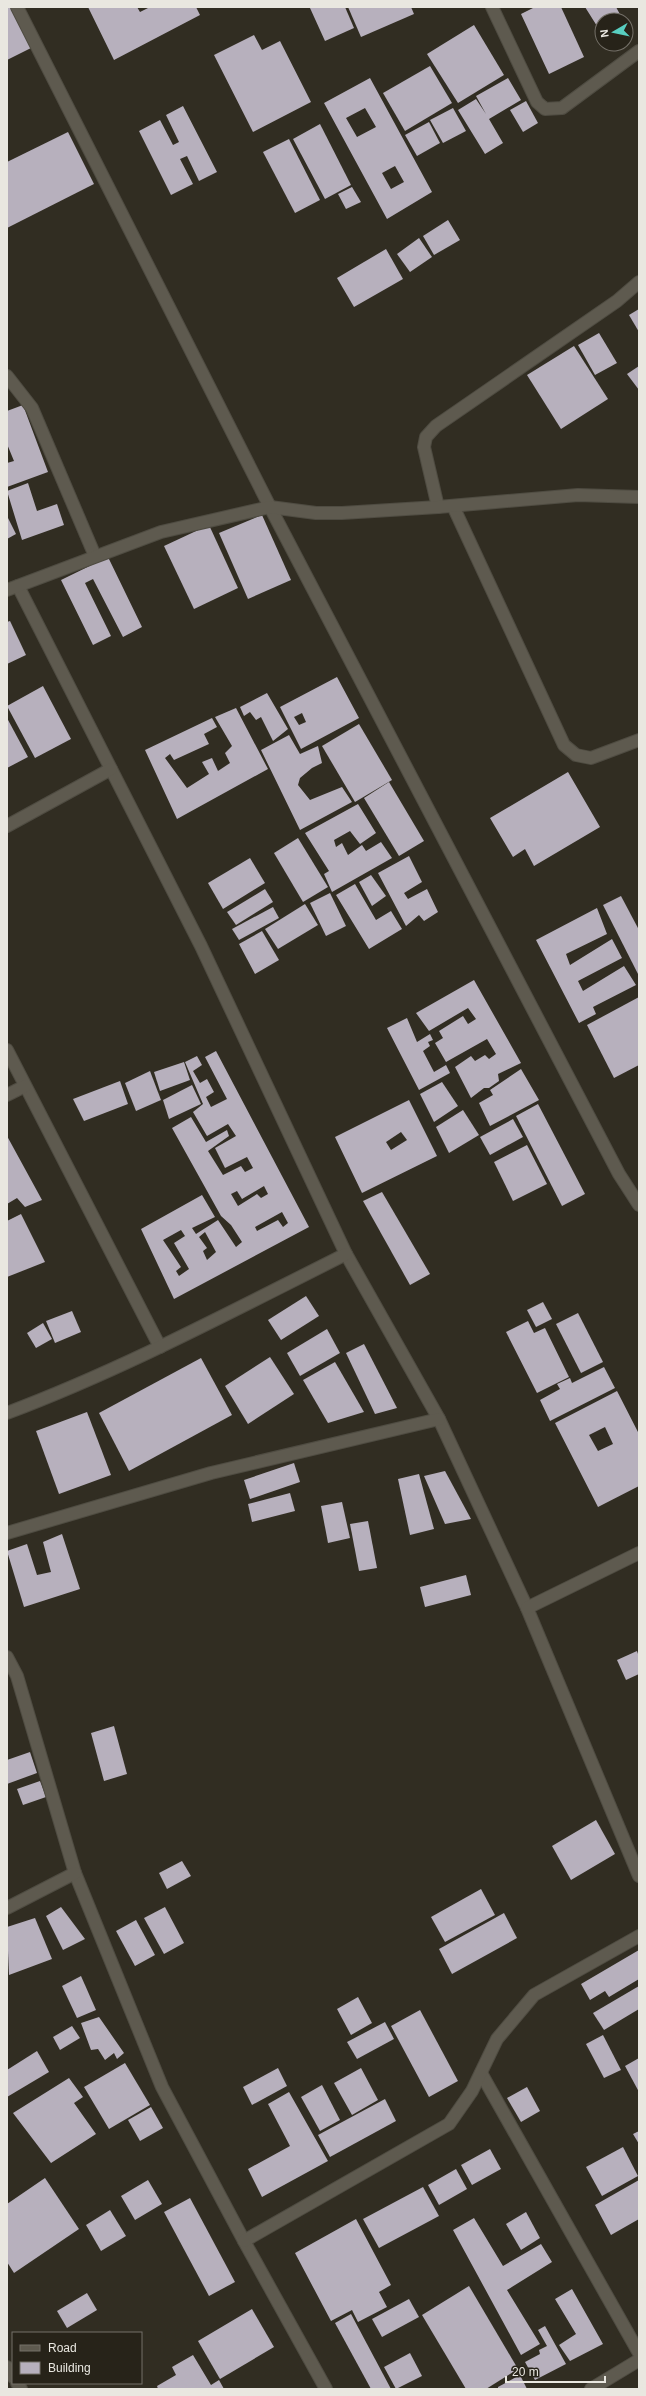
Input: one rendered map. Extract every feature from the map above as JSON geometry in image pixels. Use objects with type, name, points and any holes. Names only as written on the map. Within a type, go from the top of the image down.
[{"type":"street","points":[[18,7],[270,507],[615,1167],[639,1205]]},
{"type":"street","points":[[492,7],[537,102],[545,109],[562,108],[639,51]]},
{"type":"street","points":[[438,508],[424,447],[426,437],[436,426],[617,301],[639,282]]},
{"type":"street","points":[[7,376],[32,408],[95,556]]},
{"type":"street","points":[[639,497],[578,495],[438,508],[335,513],[270,507],[161,532],[12,588],[111,769],[201,946],[346,1254],[439,1419],[527,1608],[639,1876]]},
{"type":"street","points":[[453,506],[564,745],[576,755],[591,758],[639,740]]},
{"type":"street","points":[[7,826],[111,769]]},
{"type":"street","points":[[7,1050],[160,1347]]},
{"type":"street","points":[[7,1095],[25,1086]]},
{"type":"street","points":[[7,1413],[54,1396],[160,1347],[346,1254]]},
{"type":"street","points":[[7,1532],[211,1473],[439,1419]]},
{"type":"street","points":[[527,1608],[639,1553]]},
{"type":"street","points":[[7,1657],[16,1676],[75,1873],[162,2087],[244,2241],[326,2389]]},
{"type":"street","points":[[7,1908],[75,1873]]},
{"type":"street","points":[[244,2241],[449,2124],[472,2091],[497,2039],[534,1995],[639,1936]]},
{"type":"street","points":[[481,2074],[639,2353]]},
{"type":"street","points":[[591,2389],[639,2360]]},
{"type":"building","points":[[7,7],[11,7],[31,48],[7,60]]},
{"type":"building","points":[[88,7],[137,7],[140,12],[150,7],[196,7],[200,15],[114,60]]},
{"type":"building","points":[[345,7],[354,28],[325,41],[310,8]]},
{"type":"building","points":[[348,7],[411,7],[414,14],[361,37]]},
{"type":"building","points":[[535,7],[561,7],[584,57],[549,74],[521,14]]},
{"type":"building","points":[[585,7],[616,7],[619,12],[594,12],[594,21]]},
{"type":"building","points":[[474,25],[504,75],[458,103],[427,54]]},
{"type":"building","points":[[254,35],[262,50],[280,41],[311,102],[253,132],[214,55]]},
{"type":"building","points":[[430,66],[452,103],[405,131],[383,93]]},
{"type":"building","points":[[370,78],[432,192],[387,219],[324,103]],"holes":[[[365,108],[376,127],[357,137],[346,118]],[[395,166],[404,182],[391,189],[382,173]]]},
{"type":"building","points":[[508,78],[521,100],[489,119],[503,143],[485,154],[458,110],[476,99],[486,114],[476,96]]},
{"type":"building","points":[[526,101],[538,123],[523,132],[510,110]]},
{"type":"building","points":[[183,106],[217,172],[199,181],[187,156],[180,159],[193,184],[171,195],[139,131],[160,120],[173,145],[179,142],[166,115]]},
{"type":"building","points":[[453,108],[466,131],[443,143],[430,120]]},
{"type":"building","points":[[429,122],[440,143],[417,156],[405,135]]},
{"type":"building","points":[[320,124],[351,185],[325,199],[293,139]]},
{"type":"building","points":[[68,132],[94,184],[7,228],[7,162]]},
{"type":"building","points":[[289,139],[320,200],[295,213],[263,152]]},
{"type":"building","points":[[352,187],[361,202],[346,209],[338,194]]},
{"type":"building","points":[[448,220],[460,240],[434,255],[423,236]]},
{"type":"building","points":[[419,238],[432,257],[410,272],[397,254]]},
{"type":"building","points":[[386,249],[403,279],[354,307],[337,278]]},
{"type":"building","points":[[639,309],[639,332],[629,315]]},
{"type":"building","points":[[599,333],[617,363],[595,375],[578,345]]},
{"type":"building","points":[[574,346],[608,399],[561,429],[527,375]]},
{"type":"building","points":[[639,366],[639,390],[627,374]]},
{"type":"building","points":[[23,405],[48,472],[7,487],[7,463],[14,461],[7,444],[7,411]]},
{"type":"building","points":[[28,483],[37,511],[57,504],[64,525],[22,540],[7,491]]},
{"type":"building","points":[[262,515],[291,580],[248,599],[219,533]]},
{"type":"building","points":[[7,516],[16,534],[7,539]]},
{"type":"building","points":[[209,525],[238,588],[194,609],[164,546]]},
{"type":"building","points":[[108,557],[142,627],[123,637],[93,579],[85,583],[111,636],[93,645],[61,580]]},
{"type":"building","points":[[10,621],[26,655],[7,664],[7,622]]},
{"type":"building","points":[[337,677],[359,718],[301,749],[280,707]],"holes":[[[302,713],[306,722],[299,725],[294,717]]]},
{"type":"building","points":[[43,686],[71,739],[35,758],[7,706]]},
{"type":"building","points":[[267,693],[288,729],[273,741],[261,717],[256,720],[250,712],[244,716],[240,707]]},
{"type":"building","points":[[236,708],[268,769],[177,819],[145,750],[212,718],[217,727],[204,734],[209,744],[174,760],[170,754],[165,758],[187,788],[209,774],[202,762],[212,758],[218,771],[230,763],[225,753],[232,746],[215,717]]},
{"type":"building","points":[[7,718],[28,757],[7,768]]},
{"type":"building","points":[[359,724],[392,780],[355,802],[322,746]]},
{"type":"building","points":[[289,735],[300,754],[318,746],[322,763],[312,768],[300,778],[298,785],[310,800],[342,787],[352,802],[300,830],[261,750]]},
{"type":"building","points":[[568,772],[600,827],[534,866],[525,849],[513,857],[490,818]]},
{"type":"building","points":[[389,782],[424,841],[399,856],[364,798]]},
{"type":"building","points":[[358,804],[376,833],[360,844],[350,831],[334,840],[336,847],[342,843],[348,855],[362,845],[366,851],[381,842],[392,858],[332,892],[324,874],[329,871],[305,833]]},
{"type":"building","points":[[298,838],[328,887],[303,902],[274,853]]},
{"type":"building","points":[[409,856],[422,882],[404,893],[408,899],[427,889],[438,912],[424,921],[419,915],[406,926],[378,873]]},
{"type":"building","points":[[250,858],[265,883],[223,909],[208,883]]},
{"type":"building","points":[[371,875],[386,896],[372,906],[359,882]]},
{"type":"building","points":[[355,884],[376,920],[391,911],[402,929],[369,949],[336,895]]},
{"type":"building","points":[[265,889],[273,902],[236,925],[227,912]]},
{"type":"building","points":[[330,893],[346,926],[326,936],[310,903]]},
{"type":"building","points":[[621,896],[639,930],[639,976],[603,905]]},
{"type":"building","points":[[305,904],[318,925],[278,949],[265,929]]},
{"type":"building","points":[[273,907],[279,918],[239,940],[232,929]]},
{"type":"building","points":[[597,908],[607,934],[566,954],[570,965],[612,939],[622,958],[578,981],[583,991],[624,966],[636,985],[593,1007],[596,1014],[579,1023],[536,940]]},
{"type":"building","points":[[262,931],[279,960],[255,974],[239,944]]},
{"type":"building","points":[[474,980],[521,1063],[498,1074],[499,1081],[489,1088],[484,1088],[471,1098],[455,1067],[471,1056],[475,1061],[485,1055],[489,1059],[496,1054],[487,1039],[446,1062],[435,1043],[443,1038],[439,1031],[463,1016],[468,1024],[476,1019],[468,1008],[429,1031],[416,1013]]},
{"type":"building","points":[[639,997],[639,1065],[614,1078],[587,1025]]},
{"type":"building","points":[[407,1018],[417,1042],[430,1034],[433,1040],[428,1042],[430,1046],[423,1051],[434,1072],[446,1065],[450,1073],[419,1090],[387,1028]]},
{"type":"building","points":[[216,1051],[309,1227],[174,1299],[141,1229],[202,1195],[215,1217],[192,1228],[196,1234],[218,1220],[236,1247],[242,1242],[231,1225],[221,1216],[172,1128],[191,1117],[206,1142],[227,1130],[229,1136],[208,1151],[223,1175],[241,1166],[245,1172],[253,1168],[247,1157],[225,1168],[215,1148],[236,1136],[228,1124],[207,1136],[193,1112],[203,1104],[185,1062],[197,1056],[202,1065],[193,1071],[200,1083],[207,1079],[214,1092],[206,1097],[211,1107],[227,1099],[205,1057]],"holes":[[[264,1186],[268,1194],[261,1198],[257,1194],[238,1206],[231,1194],[237,1191],[242,1199]],[[282,1212],[288,1223],[283,1227],[278,1220],[257,1231],[255,1227]],[[181,1230],[185,1236],[174,1243],[189,1269],[179,1276],[176,1271],[181,1267],[163,1240]],[[205,1232],[216,1252],[207,1260],[203,1251],[207,1248],[199,1237]]]},
{"type":"building","points":[[184,1062],[190,1080],[160,1091],[154,1072]]},
{"type":"building","points":[[521,1069],[539,1100],[490,1126],[479,1103],[493,1095],[490,1090]]},
{"type":"building","points":[[150,1071],[161,1100],[136,1111],[125,1083]]},
{"type":"building","points":[[120,1081],[128,1104],[84,1121],[73,1099]]},
{"type":"building","points":[[442,1082],[458,1106],[434,1122],[420,1094]]},
{"type":"building","points":[[192,1085],[201,1104],[169,1119],[163,1100]]},
{"type":"building","points":[[409,1100],[437,1156],[362,1193],[335,1137]],"holes":[[[401,1132],[407,1140],[391,1150],[386,1142]]]},
{"type":"building","points":[[538,1104],[585,1194],[562,1206],[516,1116]]},
{"type":"building","points":[[463,1110],[479,1135],[449,1153],[436,1127]]},
{"type":"building","points":[[513,1119],[523,1137],[490,1155],[480,1137]]},
{"type":"building","points":[[7,1136],[42,1200],[25,1207],[17,1198],[7,1204]]},
{"type":"building","points":[[527,1145],[547,1184],[513,1201],[494,1162]]},
{"type":"building","points":[[382,1192],[430,1274],[410,1285],[363,1201]]},
{"type":"building","points":[[21,1214],[45,1262],[7,1277],[7,1221]]},
{"type":"building","points":[[306,1296],[319,1316],[281,1340],[268,1320]]},
{"type":"building","points":[[543,1302],[552,1319],[536,1327],[527,1310]]},
{"type":"building","points":[[72,1311],[81,1332],[55,1343],[46,1321]]},
{"type":"building","points":[[578,1313],[603,1362],[581,1373],[556,1324]]},
{"type":"building","points":[[528,1321],[534,1333],[545,1328],[569,1377],[537,1393],[506,1332]]},
{"type":"building","points":[[43,1323],[52,1339],[36,1348],[27,1333]]},
{"type":"building","points":[[327,1329],[340,1353],[300,1376],[287,1353]]},
{"type":"building","points":[[364,1344],[397,1408],[375,1414],[346,1353]]},
{"type":"building","points":[[270,1357],[294,1394],[248,1424],[225,1386]]},
{"type":"building","points":[[201,1358],[232,1415],[129,1471],[99,1413]]},
{"type":"building","points":[[335,1362],[364,1412],[328,1423],[303,1380]]},
{"type":"building","points":[[604,1367],[615,1388],[550,1421],[540,1400],[560,1389],[557,1384],[570,1378],[572,1383]]},
{"type":"building","points":[[617,1391],[639,1434],[639,1486],[598,1507],[555,1423]],"holes":[[[605,1427],[613,1444],[598,1451],[589,1435]]]},
{"type":"building","points":[[87,1412],[111,1475],[59,1494],[36,1431]]},
{"type":"building","points":[[294,1463],[300,1482],[250,1499],[244,1480]]},
{"type":"building","points":[[445,1471],[471,1519],[445,1524],[424,1476]]},
{"type":"building","points":[[419,1474],[434,1529],[410,1535],[398,1479]]},
{"type":"building","points":[[290,1493],[295,1511],[252,1522],[248,1504]]},
{"type":"building","points":[[342,1502],[350,1538],[328,1543],[321,1506]]},
{"type":"building","points":[[368,1521],[377,1568],[359,1571],[350,1524]]},
{"type":"building","points":[[62,1534],[80,1589],[24,1607],[7,1551],[27,1544],[37,1575],[51,1572],[43,1542]]},
{"type":"building","points":[[466,1575],[471,1595],[425,1607],[420,1587]]},
{"type":"building","points":[[637,1651],[639,1657],[639,1674],[626,1680],[617,1660]]},
{"type":"building","points":[[114,1726],[127,1774],[104,1781],[91,1733]]},
{"type":"building","points":[[30,1752],[37,1773],[7,1784],[7,1760]]},
{"type":"building","points":[[40,1781],[46,1797],[23,1805],[17,1789]]},
{"type":"building","points":[[596,1820],[615,1854],[571,1880],[552,1846]]},
{"type":"building","points":[[182,1861],[191,1876],[167,1889],[159,1873]]},
{"type":"building","points":[[481,1889],[495,1915],[445,1942],[431,1917]]},
{"type":"building","points":[[61,1907],[85,1939],[63,1950],[46,1916]]},
{"type":"building","points":[[165,1907],[184,1943],[164,1954],[144,1918]]},
{"type":"building","points":[[504,1913],[517,1938],[452,1974],[439,1949]]},
{"type":"building","points":[[35,1918],[52,1959],[9,1975],[7,1927]]},
{"type":"building","points":[[136,1920],[155,1955],[135,1966],[116,1931]]},
{"type":"building","points":[[639,1950],[639,1979],[609,1997],[605,1991],[590,2000],[581,1984]]},
{"type":"building","points":[[81,1976],[96,2010],[77,2018],[62,1986]]},
{"type":"building","points":[[639,1986],[639,2009],[604,2030],[593,2013]]},
{"type":"building","points":[[358,1997],[372,2023],[351,2035],[337,2009]]},
{"type":"building","points":[[420,2010],[458,2081],[429,2097],[391,2026]]},
{"type":"building","points":[[99,2017],[124,2053],[117,2059],[114,2053],[105,2060],[98,2049],[91,2050],[81,2023]]},
{"type":"building","points":[[385,2022],[394,2039],[357,2059],[347,2042]]},
{"type":"building","points":[[72,2026],[80,2038],[60,2050],[53,2037]]},
{"type":"building","points":[[603,2035],[621,2070],[604,2078],[586,2044]]},
{"type":"building","points":[[37,2051],[49,2072],[7,2097],[7,2070]]},
{"type":"building","points":[[639,2058],[639,2092],[625,2066]]},
{"type":"building","points":[[125,2063],[150,2105],[109,2129],[84,2087]]},
{"type":"building","points":[[278,2068],[287,2086],[252,2105],[243,2087]]},
{"type":"building","points":[[361,2068],[378,2100],[352,2115],[334,2083]]},
{"type":"building","points":[[69,2078],[83,2097],[74,2103],[96,2134],[51,2163],[13,2113]]},
{"type":"building","points":[[322,2085],[340,2120],[320,2131],[301,2097]]},
{"type":"building","points":[[527,2087],[540,2111],[521,2122],[507,2098]]},
{"type":"building","points":[[289,2092],[328,2161],[262,2197],[248,2169],[290,2146],[268,2104]]},
{"type":"building","points":[[385,2099],[396,2121],[330,2157],[318,2135]]},
{"type":"building","points":[[151,2107],[163,2128],[140,2141],[128,2120]]},
{"type":"building","points":[[639,2131],[639,2144],[633,2134]]},
{"type":"building","points":[[623,2147],[638,2176],[602,2196],[586,2167]]},
{"type":"building","points":[[490,2149],[501,2169],[472,2185],[461,2165]]},
{"type":"building","points":[[456,2169],[467,2189],[439,2205],[428,2185]]},
{"type":"building","points":[[45,2178],[79,2229],[14,2273],[7,2262],[7,2204]]},
{"type":"building","points":[[148,2180],[162,2204],[135,2220],[121,2196]]},
{"type":"building","points":[[639,2180],[639,2219],[611,2235],[595,2205]]},
{"type":"building","points":[[423,2187],[439,2216],[379,2248],[363,2219]]},
{"type":"building","points":[[190,2198],[235,2282],[209,2296],[164,2212]]},
{"type":"building","points":[[110,2210],[126,2236],[101,2251],[86,2225]]},
{"type":"building","points":[[526,2212],[540,2238],[521,2250],[506,2224]]},
{"type":"building","points":[[474,2218],[503,2266],[541,2244],[552,2262],[507,2290],[540,2344],[521,2355],[453,2230]]},
{"type":"building","points":[[356,2219],[391,2285],[379,2292],[387,2307],[358,2322],[352,2310],[331,2321],[295,2253]]},
{"type":"building","points":[[469,2286],[518,2369],[486,2389],[466,2389],[422,2315]]},
{"type":"building","points":[[572,2289],[603,2344],[570,2361],[559,2345],[576,2334],[555,2299]]},
{"type":"building","points":[[87,2293],[97,2310],[67,2328],[57,2311]]},
{"type":"building","points":[[409,2299],[419,2317],[382,2337],[372,2319]]},
{"type":"building","points":[[252,2309],[274,2347],[220,2379],[198,2341]]},
{"type":"building","points":[[351,2314],[391,2389],[371,2389],[335,2323]]},
{"type":"building","points":[[545,2326],[566,2364],[535,2380],[525,2362],[540,2354],[539,2350],[547,2346],[538,2330]]},
{"type":"building","points":[[410,2353],[422,2376],[396,2389],[384,2367]]},
{"type":"building","points":[[193,2355],[211,2385],[219,2380],[224,2389],[158,2389],[157,2386],[176,2375],[172,2367]]},
{"type":"building","points":[[520,2375],[527,2389],[498,2389],[498,2387]]}]
